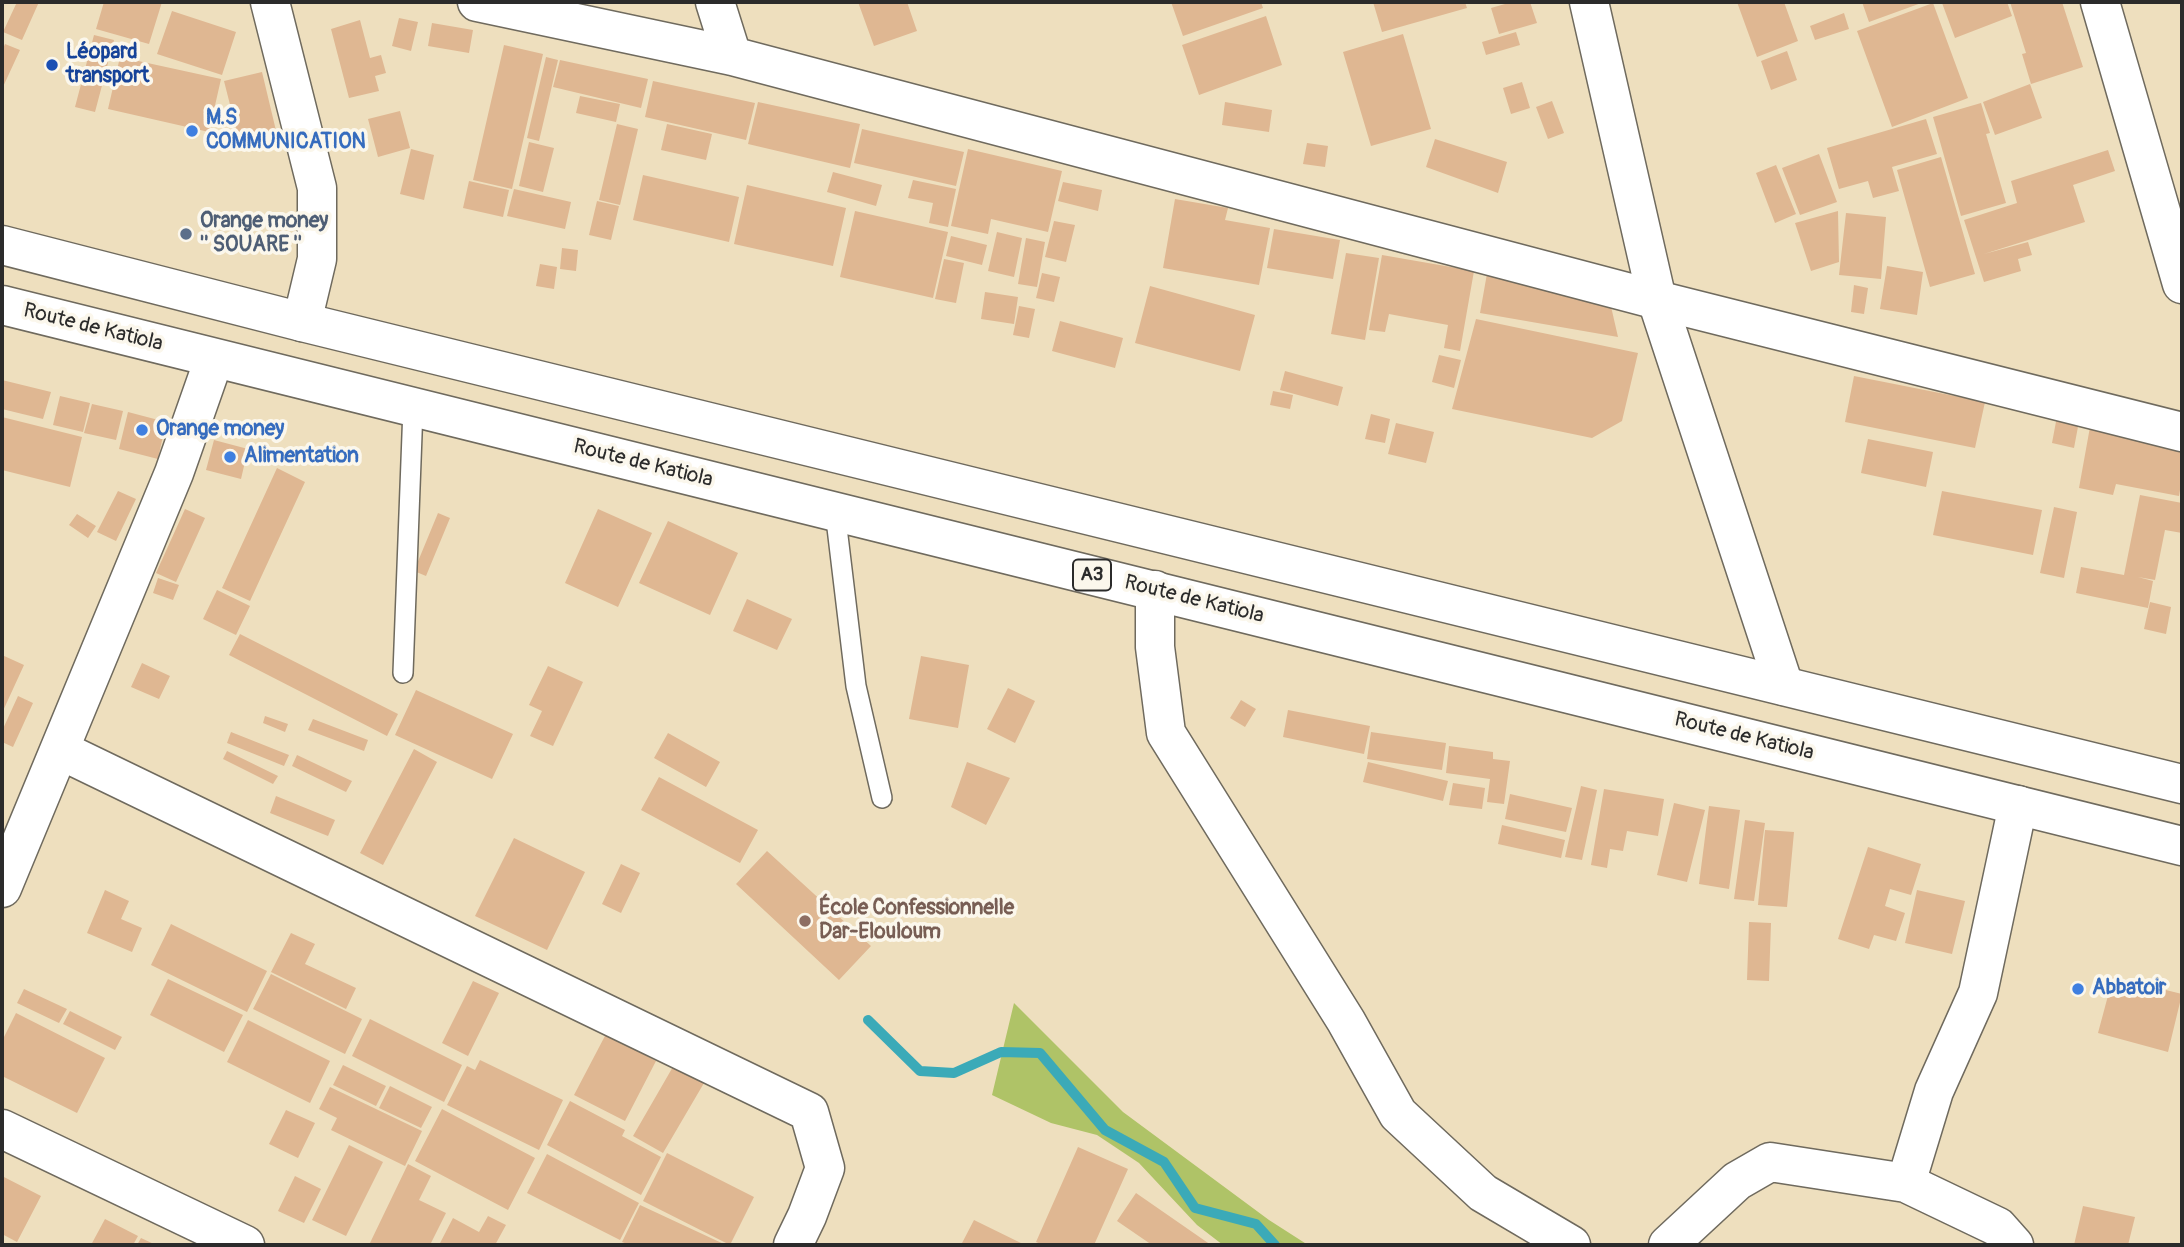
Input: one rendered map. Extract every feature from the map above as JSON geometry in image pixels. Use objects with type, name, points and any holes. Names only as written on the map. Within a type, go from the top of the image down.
[{"type":"main road","points":[[270,2],[317,188],[317,259],[302,322]]},
{"type":"main road","points":[[477,2],[732,56],[1657,300],[2182,432]]},
{"type":"main road","points":[[715,2],[732,56]]},
{"type":"main road","points":[[1589,2],[1657,300],[1784,686]]},
{"type":"main road","points":[[2100,2],[2182,284]]},
{"type":"main road","points":[[2,245],[302,322],[2182,784]]},
{"type":"main road","name":"Route de Katiola","points":[[2,305],[2182,846]]},
{"type":"main road","points":[[2,888],[174,473],[214,359]]},
{"type":"main road","points":[[1155,590],[1155,647],[1166,733],[1346,1021],[1398,1114],[1483,1193],[1571,1245]]},
{"type":"main road","points":[[60,750],[809,1112],[825,1168],[793,1245]]},
{"type":"main road","points":[[1906,1183],[1934,1091],[1978,993],[2018,805]]},
{"type":"main road","points":[[2,1129],[245,1245]]},
{"type":"main road","points":[[1668,1245],[1737,1181],[1770,1162],[1906,1183],[1998,1227],[2014,1245]]},
{"type":"lane","points":[[404,673],[413,408]]},
{"type":"lane","points":[[835,512],[856,686],[882,798]]},
{"type":"green space","points":[[1014,1003],[1123,1112],[1269,1220],[1308,1245],[1223,1245],[1197,1225],[1139,1163],[1097,1135],[1051,1123],[992,1095]]},
{"type":"building","points":[[17,2],[39,2],[22,40],[3,32]]},
{"type":"building","points":[[104,2],[162,2],[149,44],[96,29]]},
{"type":"building","points":[[858,2],[907,2],[917,31],[874,46]]},
{"type":"building","points":[[1171,2],[1261,2],[1263,8],[1183,36]]},
{"type":"building","points":[[1373,2],[1465,2],[1467,8],[1382,32]]},
{"type":"building","points":[[1512,2],[1530,2],[1537,23],[1499,34],[1491,8]]},
{"type":"building","points":[[1737,2],[1784,2],[1798,41],[1757,57]]},
{"type":"building","points":[[1862,2],[1924,2],[1869,22]]},
{"type":"building","points":[[2007,2],[2012,16],[1955,38],[1942,3]]},
{"type":"building","points":[[2010,2],[2062,2],[2083,67],[2031,84],[2022,54],[2026,53]]},
{"type":"building","points":[[1933,3],[1968,98],[1892,127],[1857,31]]},
{"type":"building","points":[[172,11],[236,32],[222,75],[157,54]]},
{"type":"building","points":[[1844,13],[1849,29],[1815,40],[1810,26]]},
{"type":"building","points":[[1266,16],[1282,65],[1199,95],[1182,45]]},
{"type":"building","points":[[399,18],[418,22],[411,51],[392,46]]},
{"type":"building","points":[[360,20],[370,58],[381,55],[386,73],[375,76],[379,91],[349,98],[331,29]]},
{"type":"building","points":[[432,23],[473,30],[469,53],[428,46]]},
{"type":"building","points":[[1516,32],[1520,45],[1486,55],[1482,42]]},
{"type":"building","points":[[1403,34],[1431,129],[1371,146],[1343,52]]},
{"type":"building","points":[[94,35],[114,40],[95,112],[75,107]]},
{"type":"building","points":[[5,44],[20,50],[2,89],[2,51]]},
{"type":"building","points":[[504,45],[543,54],[512,189],[473,180]]},
{"type":"building","points":[[1787,51],[1797,80],[1771,90],[1761,61]]},
{"type":"building","points":[[120,57],[221,79],[209,132],[108,109]]},
{"type":"building","points":[[546,57],[558,60],[539,141],[527,138]]},
{"type":"building","points":[[560,60],[648,79],[641,108],[553,87]]},
{"type":"building","points":[[262,72],[278,139],[241,148],[224,81]]},
{"type":"building","points":[[653,81],[755,103],[746,140],[645,117]]},
{"type":"building","points":[[1522,82],[1530,108],[1511,114],[1503,88]]},
{"type":"building","points":[[2030,84],[2042,118],[1995,135],[1983,102]]},
{"type":"building","points":[[580,96],[620,104],[616,122],[576,113]]},
{"type":"building","points":[[1552,101],[1564,133],[1548,139],[1536,107]]},
{"type":"building","points":[[758,102],[860,124],[850,168],[748,144]]},
{"type":"building","points":[[1225,102],[1272,110],[1269,132],[1222,125]]},
{"type":"building","points":[[1981,103],[1990,133],[1986,134],[2006,203],[1961,216],[1933,117]]},
{"type":"building","points":[[400,111],[410,148],[378,157],[368,119]]},
{"type":"building","points":[[1926,119],[1937,154],[1892,167],[1899,191],[1873,198],[1868,181],[1839,189],[1827,148]]},
{"type":"building","points":[[617,124],[638,129],[620,205],[599,200]]},
{"type":"building","points":[[667,124],[712,134],[706,160],[661,150]]},
{"type":"building","points":[[862,129],[964,152],[956,186],[854,163]]},
{"type":"building","points":[[1435,139],[1507,162],[1498,193],[1426,167]]},
{"type":"building","points":[[529,142],[554,148],[543,192],[519,186]]},
{"type":"building","points":[[1307,143],[1328,146],[1325,167],[1303,164]]},
{"type":"building","points":[[411,149],[434,155],[424,200],[400,194]]},
{"type":"building","points":[[968,149],[1062,171],[1048,232],[991,219],[988,234],[951,226]]},
{"type":"building","points":[[2108,150],[2115,171],[2073,185],[2085,222],[1984,254],[2028,242],[2032,255],[2018,259],[2021,271],[1984,282],[1964,220],[2017,203],[2011,181]]},
{"type":"building","points":[[1819,154],[1837,202],[1800,215],[1782,168]]},
{"type":"building","points":[[1941,157],[1975,274],[1930,287],[1897,170]]},
{"type":"building","points":[[1776,165],[1796,214],[1775,223],[1756,173]]},
{"type":"building","points":[[833,172],[882,185],[876,206],[827,192]]},
{"type":"building","points":[[643,175],[739,197],[729,242],[633,220]]},
{"type":"building","points":[[913,180],[956,189],[948,227],[929,223],[933,203],[908,198]]},
{"type":"building","points":[[469,181],[509,190],[503,217],[463,208]]},
{"type":"building","points":[[1063,182],[1102,190],[1098,211],[1058,201]]},
{"type":"building","points":[[747,185],[846,208],[833,266],[734,244]]},
{"type":"building","points":[[514,189],[571,202],[565,229],[507,216]]},
{"type":"building","points":[[1175,199],[1228,208],[1225,220],[1270,228],[1259,285],[1163,268]]},
{"type":"building","points":[[597,201],[619,206],[611,240],[589,235]]},
{"type":"building","points":[[855,211],[948,232],[933,298],[840,277]]},
{"type":"building","points":[[1838,211],[1839,262],[1811,271],[1795,223]]},
{"type":"building","points":[[1846,213],[1886,217],[1881,279],[1839,275]]},
{"type":"building","points":[[1054,221],[1075,225],[1066,262],[1045,257]]},
{"type":"building","points":[[1274,229],[1340,240],[1333,279],[1267,268]]},
{"type":"building","points":[[997,232],[1022,238],[1014,277],[988,271]]},
{"type":"building","points":[[951,236],[987,245],[982,265],[946,256]]},
{"type":"building","points":[[1026,238],[1045,242],[1037,287],[1018,284]]},
{"type":"building","points":[[562,248],[578,250],[576,271],[560,269]]},
{"type":"building","points":[[1346,253],[1379,258],[1365,340],[1331,334]]},
{"type":"building","points":[[1382,255],[1474,271],[1460,351],[1444,348],[1448,325],[1389,314],[1385,332],[1369,330]]},
{"type":"building","points":[[944,259],[964,263],[956,303],[935,299]]},
{"type":"building","points":[[540,264],[557,267],[554,289],[536,286]]},
{"type":"building","points":[[1887,266],[1923,272],[1917,315],[1880,309]]},
{"type":"building","points":[[1488,268],[1607,289],[1618,337],[1480,313]]},
{"type":"building","points":[[1042,273],[1060,277],[1054,302],[1036,298]]},
{"type":"building","points":[[1854,285],[1868,288],[1864,314],[1851,312]]},
{"type":"building","points":[[1150,286],[1255,315],[1240,371],[1135,343]]},
{"type":"building","points":[[985,292],[1018,297],[1014,324],[981,319]]},
{"type":"building","points":[[1019,306],[1035,309],[1029,338],[1013,335]]},
{"type":"building","points":[[1476,319],[1638,353],[1622,421],[1592,438],[1452,409]]},
{"type":"building","points":[[1060,321],[1123,338],[1115,368],[1052,351]]},
{"type":"building","points":[[1439,355],[1461,360],[1454,388],[1432,382]]},
{"type":"building","points":[[1285,371],[1343,387],[1338,406],[1280,390]]},
{"type":"building","points":[[1854,376],[1985,402],[1975,448],[1845,422]]},
{"type":"building","points":[[2,380],[51,392],[43,419],[2,409]]},
{"type":"building","points":[[1273,391],[1293,395],[1290,409],[1270,405]]},
{"type":"building","points":[[60,396],[90,403],[83,432],[53,425]]},
{"type":"building","points":[[92,404],[123,411],[116,440],[84,433]]},
{"type":"building","points":[[2058,411],[2080,416],[2074,448],[2052,443]]},
{"type":"building","points":[[128,412],[166,422],[158,459],[119,449]]},
{"type":"building","points":[[1371,414],[1390,419],[1385,443],[1365,439]]},
{"type":"building","points":[[2,417],[82,437],[70,487],[2,470]]},
{"type":"building","points":[[1396,423],[1434,432],[1426,463],[1388,454]]},
{"type":"building","points":[[2090,427],[2182,446],[2179,496],[2116,484],[2113,495],[2079,488]]},
{"type":"building","points":[[1868,439],[1933,452],[1926,487],[1861,473]]},
{"type":"building","points":[[214,440],[248,449],[241,479],[206,470]]},
{"type":"building","points":[[277,468],[305,482],[250,601],[222,588]]},
{"type":"building","points":[[118,491],[136,499],[116,541],[97,532]]},
{"type":"building","points":[[1942,491],[2042,510],[2033,555],[1933,535]]},
{"type":"building","points":[[2140,495],[2182,503],[2182,533],[2165,530],[2155,580],[2138,577],[2153,581],[2148,608],[2076,593],[2081,567],[2124,575]]},
{"type":"building","points":[[2054,507],[2077,512],[2064,578],[2040,573]]},
{"type":"building","points":[[185,509],[205,518],[176,582],[156,573]]},
{"type":"building","points":[[598,509],[652,533],[618,607],[565,583]]},
{"type":"building","points":[[438,513],[450,518],[426,576],[414,571]]},
{"type":"building","points":[[77,514],[96,526],[88,538],[69,525]]},
{"type":"building","points":[[668,521],[738,553],[710,615],[639,583]]},
{"type":"building","points":[[158,578],[179,585],[173,600],[153,593]]},
{"type":"building","points":[[217,590],[250,606],[236,635],[203,619]]},
{"type":"building","points":[[747,599],[792,619],[777,650],[733,631]]},
{"type":"building","points":[[2150,602],[2171,607],[2166,634],[2144,629]]},
{"type":"building","points":[[240,634],[398,714],[387,736],[229,655]]},
{"type":"building","points":[[2,655],[24,665],[2,713]]},
{"type":"building","points":[[921,656],[969,665],[958,728],[909,719]]},
{"type":"building","points":[[142,663],[170,676],[159,699],[131,687]]},
{"type":"building","points":[[548,666],[583,682],[553,746],[530,736],[542,711],[529,705]]},
{"type":"building","points":[[1008,688],[1035,701],[1015,743],[987,729]]},
{"type":"building","points":[[416,690],[513,734],[492,779],[395,735]]},
{"type":"building","points":[[18,696],[33,703],[13,747],[2,742],[2,731]]},
{"type":"building","points":[[1241,700],[1256,709],[1245,727],[1230,718]]},
{"type":"building","points":[[1288,710],[1370,726],[1364,754],[1283,737]]},
{"type":"building","points":[[265,716],[288,724],[285,732],[263,723]]},
{"type":"building","points":[[313,719],[368,740],[364,751],[308,730]]},
{"type":"building","points":[[231,732],[289,755],[284,766],[227,743]]},
{"type":"building","points":[[1371,732],[1446,743],[1442,770],[1367,759]]},
{"type":"building","points":[[668,733],[720,762],[706,787],[654,758]]},
{"type":"building","points":[[1449,746],[1493,752],[1493,759],[1510,761],[1504,804],[1487,802],[1490,779],[1446,773]]},
{"type":"building","points":[[414,749],[437,762],[383,865],[360,853]]},
{"type":"building","points":[[227,751],[278,776],[273,784],[223,759]]},
{"type":"building","points":[[297,755],[352,781],[346,792],[292,766]]},
{"type":"building","points":[[967,762],[1010,778],[986,825],[951,807]]},
{"type":"building","points":[[1368,762],[1448,781],[1443,801],[1363,782]]},
{"type":"building","points":[[659,777],[758,830],[740,863],[641,810]]},
{"type":"building","points":[[1453,783],[1485,788],[1482,809],[1449,805]]},
{"type":"building","points":[[1581,786],[1597,790],[1582,860],[1565,857]]},
{"type":"building","points":[[1604,789],[1664,799],[1658,836],[1627,831],[1623,851],[1610,849],[1607,868],[1591,865]]},
{"type":"building","points":[[1510,794],[1572,808],[1566,832],[1505,819]]},
{"type":"building","points":[[276,796],[335,820],[328,836],[270,813]]},
{"type":"building","points":[[1674,803],[1705,810],[1687,882],[1657,875]]},
{"type":"building","points":[[1709,806],[1740,810],[1729,889],[1699,884]]},
{"type":"building","points":[[1745,820],[1765,823],[1754,901],[1734,899]]},
{"type":"building","points":[[1502,825],[1565,840],[1561,858],[1498,844]]},
{"type":"building","points":[[1765,830],[1794,832],[1787,907],[1758,905]]},
{"type":"building","points":[[514,838],[585,872],[547,950],[475,916]]},
{"type":"building","points":[[1868,847],[1921,864],[1911,895],[1890,889],[1885,906],[1905,913],[1896,941],[1874,935],[1869,949],[1838,939]]},
{"type":"building","points":[[767,851],[871,946],[839,980],[736,884]]},
{"type":"building","points":[[621,864],[640,873],[621,913],[602,904]]},
{"type":"building","points":[[105,890],[129,901],[121,919],[142,928],[132,952],[87,933]]},
{"type":"building","points":[[1917,890],[1965,901],[1952,954],[1905,943]]},
{"type":"building","points":[[1749,922],[1771,923],[1769,981],[1747,980]]},
{"type":"building","points":[[171,924],[267,971],[247,1012],[151,965]]},
{"type":"building","points":[[291,933],[315,944],[305,964],[356,988],[346,1009],[271,972]]},
{"type":"building","points":[[271,974],[362,1019],[345,1054],[253,1009]]},
{"type":"building","points":[[2113,977],[2182,994],[2168,1052],[2098,1033]]},
{"type":"building","points":[[168,979],[243,1015],[224,1052],[150,1015]]},
{"type":"building","points":[[473,981],[499,993],[468,1056],[442,1043]]},
{"type":"building","points":[[24,989],[67,1009],[59,1023],[17,1003]]},
{"type":"building","points":[[70,1011],[122,1037],[115,1050],[63,1024]]},
{"type":"building","points":[[16,1013],[105,1058],[77,1113],[2,1076],[2,1041]]},
{"type":"building","points":[[370,1019],[462,1065],[444,1102],[352,1056]]},
{"type":"building","points":[[248,1020],[330,1061],[310,1103],[227,1062]]},
{"type":"building","points":[[606,1034],[656,1061],[625,1121],[574,1095]]},
{"type":"building","points":[[480,1060],[563,1100],[539,1150],[447,1105],[467,1066],[475,1070]]},
{"type":"building","points":[[343,1065],[386,1086],[376,1106],[333,1085]]},
{"type":"building","points":[[674,1065],[704,1083],[663,1153],[633,1136]]},
{"type":"building","points":[[390,1086],[432,1107],[421,1128],[379,1108]]},
{"type":"building","points":[[330,1087],[422,1131],[405,1166],[331,1130],[337,1118],[319,1109]]},
{"type":"building","points":[[570,1101],[625,1130],[622,1136],[661,1157],[641,1195],[547,1145]]},
{"type":"building","points":[[442,1109],[535,1158],[508,1210],[415,1161]]},
{"type":"building","points":[[286,1110],[315,1123],[298,1158],[269,1144]]},
{"type":"building","points":[[349,1145],[383,1162],[346,1236],[312,1220]]},
{"type":"building","points":[[1078,1147],[1128,1169],[1094,1245],[1043,1245],[1036,1242]]},
{"type":"building","points":[[667,1153],[754,1197],[730,1245],[643,1201]]},
{"type":"building","points":[[547,1154],[639,1203],[620,1240],[527,1193]]},
{"type":"building","points":[[408,1164],[431,1176],[419,1200],[446,1213],[430,1245],[369,1245]]},
{"type":"building","points":[[2,1176],[41,1196],[17,1242],[2,1234]]},
{"type":"building","points":[[295,1176],[321,1189],[304,1223],[278,1211]]},
{"type":"building","points":[[1136,1193],[1211,1245],[1152,1245],[1117,1221]]},
{"type":"building","points":[[640,1205],[726,1245],[630,1245],[622,1242]]},
{"type":"building","points":[[2083,1206],[2135,1217],[2128,1245],[2074,1245]]},
{"type":"building","points":[[488,1216],[506,1225],[495,1245],[439,1245],[453,1218],[479,1232]]},
{"type":"building","points":[[105,1219],[138,1236],[133,1245],[91,1245]]},
{"type":"building","points":[[974,1220],[1025,1245],[961,1245]]},
{"type":"building","points":[[141,1238],[156,1245],[137,1245]]},
{"type":"waterway","points":[[868,1020],[920,1071],[954,1073],[1001,1052],[1040,1053],[1105,1130],[1164,1162],[1195,1208],[1256,1224],[1275,1245]]},
{"type":"place","name":"Léopard transport","points":[[52,65]]},
{"type":"place","name":"M.S COMMUNICATION","points":[[192,131]]},
{"type":"place","name":"Orange money '' SOUARE ''","points":[[186,234]]},
{"type":"place","name":"Orange money","points":[[142,430]]},
{"type":"place","name":"Alimentation","points":[[230,457]]},
{"type":"place","name":"École Confessionnelle Dar-Elouloum","points":[[805,921]]},
{"type":"place","name":"Abbatoir","points":[[2078,989]]}]
